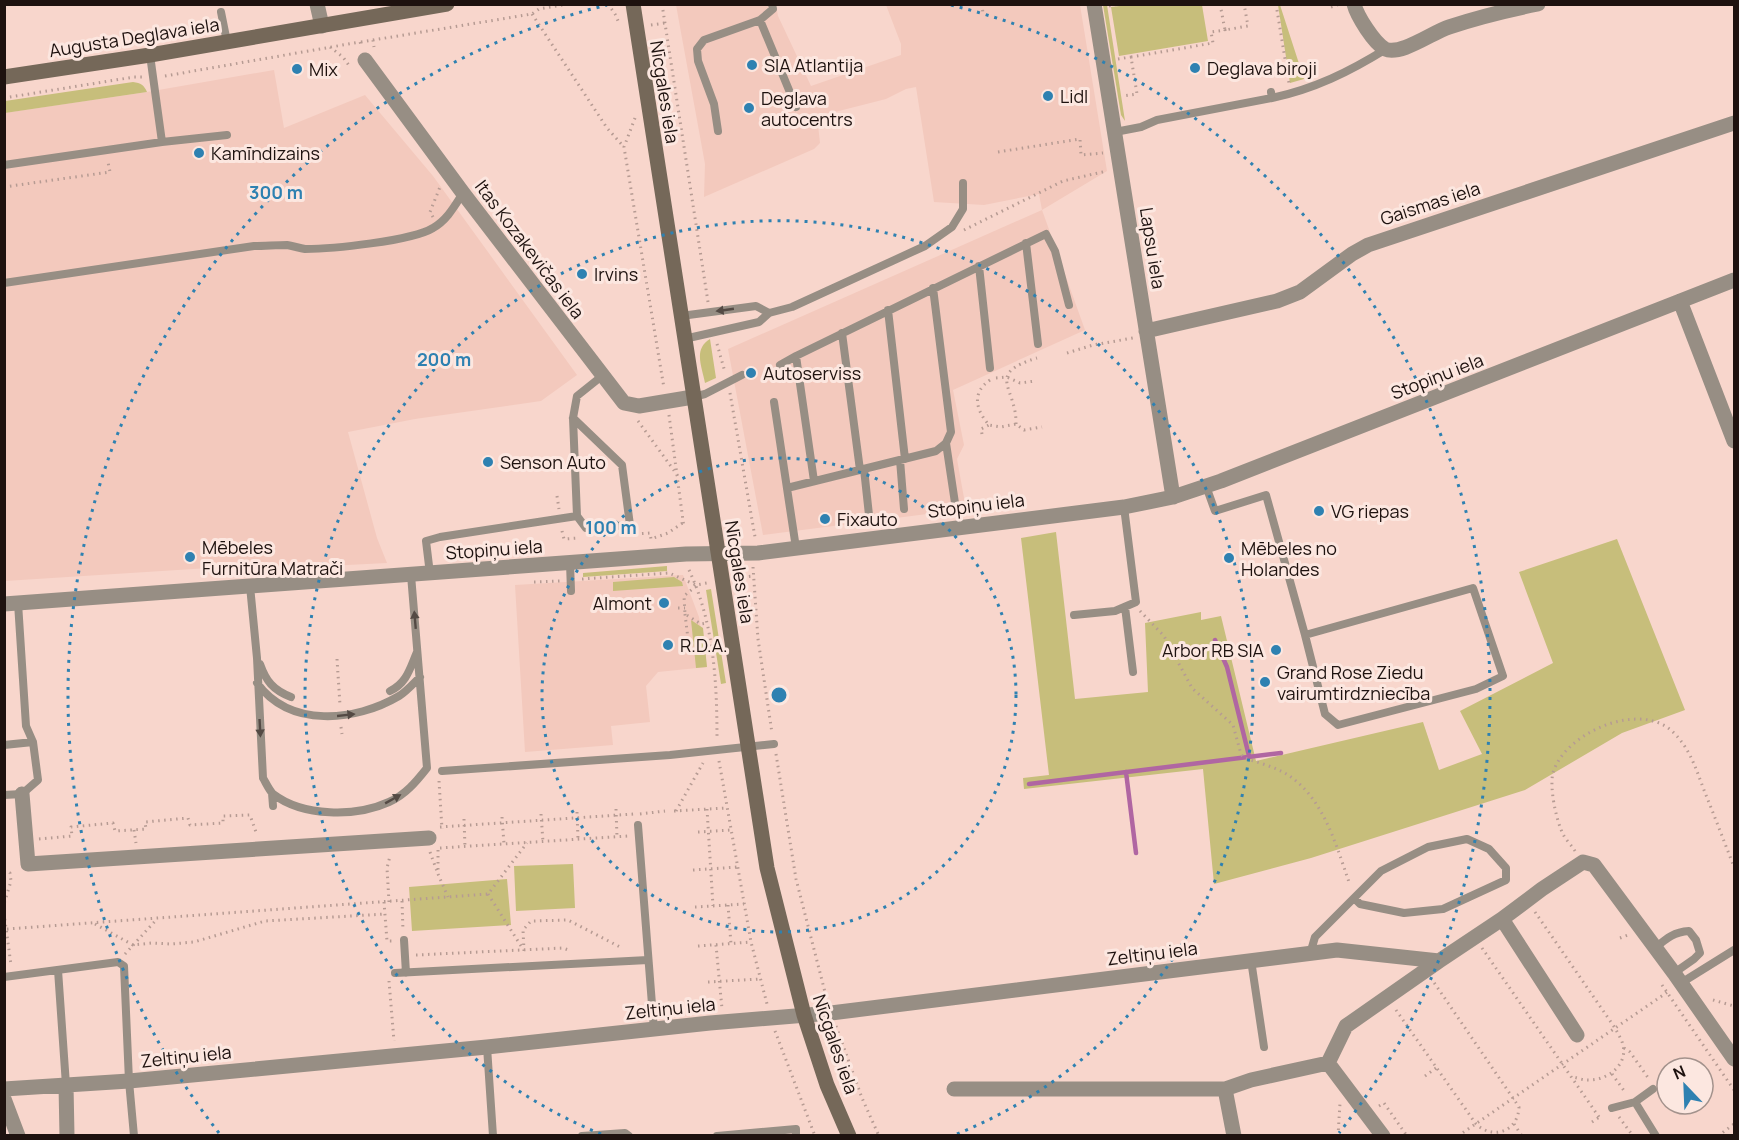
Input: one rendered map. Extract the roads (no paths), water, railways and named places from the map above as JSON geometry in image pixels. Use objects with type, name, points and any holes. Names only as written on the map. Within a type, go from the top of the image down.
[{"type":"street","points":[[317,4],[322,26]]},
{"type":"street","name":"Augusta Deglava iela","points":[[4,77],[150,55],[447,4]]},
{"type":"street","name":"Nīcgales iela","points":[[633,4],[767,868],[804,1015],[827,1085],[849,1136]]},
{"type":"street","name":"Lapsu iela","points":[[1094,4],[1173,497]]},
{"type":"street","points":[[1354,4],[1356,12],[1375,39],[1386,49],[1399,50],[1446,28],[1495,12],[1538,4]]},
{"type":"street","name":"Itas Kozakevičas iela","points":[[365,60],[463,194],[624,403],[639,406],[693,397]]},
{"type":"street","name":"Gaismas iela","points":[[1147,333],[1277,301],[1300,292],[1368,244],[1734,123]]},
{"type":"street","name":"Stopiņu iela","points":[[11,604],[570,563],[717,553],[758,553],[1124,507],[1173,497],[1206,486],[1734,280]]},
{"type":"street","points":[[1680,302],[1734,441]]},
{"type":"street","points":[[22,794],[28,864],[433,843]]},
{"type":"street","points":[[1328,1063],[1346,1026],[1583,862],[1594,865],[1678,978],[1734,1059]]},
{"type":"street","points":[[1502,919],[1577,1035]]},
{"type":"street","name":"Zeltiņu iela","points":[[4,1089],[129,1081],[831,1013],[1337,950],[1439,961]]},
{"type":"street","points":[[1328,1063],[1383,1136]]},
{"type":"street","points":[[954,1089],[1225,1089],[1251,1080],[1328,1063]]},
{"type":"street","points":[[66,1085],[68,1136]]},
{"type":"street","points":[[1225,1089],[1234,1136]]},
{"type":"street","points":[[4,1099],[18,1136]]},
{"type":"lane","points":[[718,131],[714,104],[698,61],[697,49],[704,40],[760,20],[773,9],[772,4]]},
{"type":"lane","points":[[221,12],[227,42]]},
{"type":"lane","points":[[760,20],[796,107]]},
{"type":"lane","points":[[1115,132],[1141,127],[1157,120],[1271,95],[1292,94],[1339,76],[1386,49]]},
{"type":"lane","points":[[150,55],[162,142]]},
{"type":"lane","points":[[4,165],[227,135]]},
{"type":"lane","points":[[684,339],[759,322],[769,313],[792,307],[925,246],[952,227],[963,209],[963,183]]},
{"type":"lane","points":[[4,283],[254,246],[289,245],[304,249],[376,243],[424,233],[447,217],[463,194]]},
{"type":"lane","points":[[780,365],[1046,234],[1055,251],[1069,305]]},
{"type":"lane","points":[[1026,243],[1038,344]]},
{"type":"lane","points":[[979,266],[990,368]]},
{"type":"lane","points":[[787,488],[936,451],[946,443],[951,432],[933,288]]},
{"type":"lane","points":[[681,316],[756,306],[769,313]]},
{"type":"lane","points":[[888,310],[902,459],[904,509]]},
{"type":"lane","points":[[842,333],[870,515]]},
{"type":"lane","points":[[796,356],[814,481]]},
{"type":"lane","points":[[693,397],[705,394],[742,375]]},
{"type":"lane","points":[[573,418],[622,465],[630,525],[586,528],[577,516],[573,418],[577,396],[602,376]]},
{"type":"lane","points":[[774,402],[796,548]]},
{"type":"lane","points":[[946,443],[955,503]]},
{"type":"lane","points":[[1206,486],[1215,511],[1266,495],[1325,714],[1338,725],[1476,689],[1503,676],[1473,588],[1305,635]]},
{"type":"lane","points":[[1074,615],[1115,611],[1136,602],[1124,507]]},
{"type":"lane","points":[[430,573],[426,541],[577,516]]},
{"type":"lane","points":[[570,563],[572,591]]},
{"type":"lane","points":[[272,793],[296,806],[332,813],[360,812],[390,802],[412,787],[427,768],[411,575]]},
{"type":"lane","points":[[250,586],[257,658],[263,778],[272,793],[273,806]]},
{"type":"lane","points":[[4,795],[22,794],[38,780],[33,742],[26,726],[11,604]]},
{"type":"lane","points":[[1125,607],[1133,672]]},
{"type":"lane","points":[[390,691],[399,687],[407,679],[417,652]]},
{"type":"lane","points":[[257,658],[270,685],[278,692],[291,697]]},
{"type":"lane","points":[[257,683],[267,697],[315,717],[358,714],[381,706],[401,695],[420,677]]},
{"type":"lane","points":[[4,745],[33,742]]},
{"type":"lane","points":[[442,771],[669,755],[774,744]]},
{"type":"lane","points":[[638,825],[654,1030]]},
{"type":"lane","points":[[1310,954],[1315,937],[1354,898],[1381,871],[1428,848],[1467,839],[1489,849],[1506,868],[1506,880],[1443,909],[1404,913],[1360,904],[1354,898]]},
{"type":"lane","points":[[1656,948],[1670,935],[1679,931],[1689,931],[1696,940],[1700,953],[1678,978]]},
{"type":"lane","points":[[404,940],[406,972]]},
{"type":"lane","points":[[1678,978],[1734,950]]},
{"type":"lane","points":[[395,973],[648,960]]},
{"type":"lane","points":[[1251,960],[1264,1047]]},
{"type":"lane","points":[[8,976],[118,962],[124,966],[134,1136]]},
{"type":"lane","points":[[58,970],[66,1085]]},
{"type":"lane","points":[[487,1047],[493,1136]]},
{"type":"lane","points":[[1612,1108],[1635,1102],[1653,1089]]},
{"type":"lane","points":[[1635,1102],[1656,1136]]},
{"type":"lane","points":[[717,1136],[796,1129],[796,1136]]},
{"type":"lane","points":[[582,1136],[625,1133],[629,1136]]},
{"type":"waterway","points":[[1215,640],[1227,667],[1249,756]]},
{"type":"waterway","points":[[1029,784],[1281,753]]},
{"type":"waterway","points":[[1126,772],[1136,853]]},
{"type":"place","name":"SIA Atlantija","points":[[752,65]]},
{"type":"place","name":"Deglava biroji","points":[[1195,68]]},
{"type":"place","name":"Mix","points":[[297,69]]},
{"type":"place","name":"Lidl","points":[[1048,96]]},
{"type":"place","name":"Deglava autocentrs","points":[[749,108]]},
{"type":"place","name":"Kamīndizains","points":[[199,153]]},
{"type":"place","name":"Irvins","points":[[582,274]]},
{"type":"place","name":"Autoserviss","points":[[751,373]]},
{"type":"place","name":"Senson Auto","points":[[488,462]]},
{"type":"place","name":"VG riepas","points":[[1319,511]]},
{"type":"place","name":"Fixauto","points":[[825,519]]},
{"type":"place","name":"Mēbeles Furnitūra Matrači","points":[[190,557]]},
{"type":"place","name":"Mēbeles no Holandes","points":[[1229,558]]},
{"type":"place","name":"Almont","points":[[664,603]]},
{"type":"place","name":"R.D.A.","points":[[668,645]]},
{"type":"place","name":"Arbor RB SIA","points":[[1276,650]]},
{"type":"place","name":"Grand Rose Ziedu vairumtirdzniecība","points":[[1265,682]]}]
